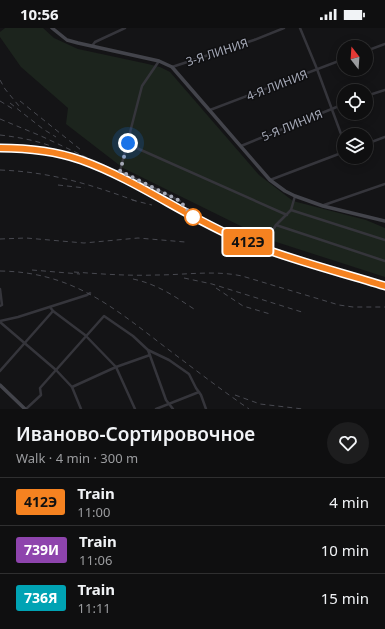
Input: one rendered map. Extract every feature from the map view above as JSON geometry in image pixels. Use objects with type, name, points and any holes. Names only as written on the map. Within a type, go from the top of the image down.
[{"type":"street","points":[[52,28],[67,40],[159,61],[172,67],[270,180],[285,191],[323,206],[385,221]]},
{"type":"street","points":[[92,46],[94,42],[125,28]]},
{"type":"street","name":"3-Я ЛИНИЯ","points":[[172,67],[254,40],[284,28]]},
{"type":"street","points":[[300,28],[317,69],[338,128]]},
{"type":"street","points":[[373,48],[385,44]]},
{"type":"street","points":[[159,61],[142,86],[120,171],[180,201]]},
{"type":"street","name":"4-Я ЛИНИЯ","points":[[209,110],[337,62]]},
{"type":"street","points":[[373,94],[385,90]]},
{"type":"street","name":"5-Я ЛИНИЯ","points":[[241,146],[337,107]]},
{"type":"street","points":[[373,141],[385,137]]},
{"type":"street","points":[[132,146],[287,215]]},
{"type":"street","points":[[270,180],[337,155]]},
{"type":"street","points":[[323,206],[385,184]]},
{"type":"street","points":[[267,239],[276,225],[291,210],[296,196]]},
{"type":"street","points":[[291,210],[385,240]]},
{"type":"street","points":[[276,225],[385,261]]},
{"type":"street","points":[[0,289],[2,305],[0,306]]},
{"type":"street","points":[[0,322],[90,293]]},
{"type":"street","points":[[50,307],[53,311],[85,335],[116,367],[135,409]]},
{"type":"street","points":[[0,371],[53,311]]},
{"type":"street","points":[[0,385],[26,409],[41,395],[40,388],[85,335],[104,316],[133,336],[148,350],[170,360],[189,374],[201,395],[206,409]]},
{"type":"street","points":[[0,322],[56,370],[72,387],[81,409]]},
{"type":"street","points":[[148,350],[166,400],[173,409]]},
{"type":"street","points":[[72,387],[116,367],[150,355]]},
{"type":"street","points":[[156,409],[199,392]]},
{"type":"shaded area","points":[[5,28],[43,28],[54,38],[78,49],[160,67],[170,72],[259,175],[293,201],[366,220],[385,228],[385,277],[267,239],[123,168],[66,124],[68,108],[21,67],[0,37],[0,32]]},
{"type":"railway","points":[[0,80],[5,89],[19,106]]},
{"type":"railway","points":[[0,101],[13,109]]},
{"type":"railway","points":[[20,101],[81,150]]},
{"type":"railway","points":[[10,103],[43,129],[56,137]]},
{"type":"railway","points":[[0,119],[88,158]]},
{"type":"railway","points":[[0,135],[26,139],[51,146]]},
{"type":"railway","points":[[0,148],[41,151],[61,154],[81,160],[102,168],[142,188],[201,221],[241,240],[294,259],[385,286]]},
{"type":"railway","points":[[0,170],[53,176],[102,189],[136,201]]},
{"type":"railway","points":[[58,185],[85,188]]},
{"type":"railway","points":[[132,200],[152,205]]},
{"type":"railway","points":[[0,239],[26,238],[84,243],[138,238],[185,242]]},
{"type":"railway","points":[[32,270],[80,274]]},
{"type":"railway","points":[[0,271],[25,273],[48,278],[89,294],[127,318],[249,409]]},
{"type":"railway","points":[[74,272],[136,275],[210,273],[231,274],[339,305],[353,307],[385,307]]},
{"type":"railway","points":[[184,278],[212,284],[305,313]]},
{"type":"railway","points":[[133,279],[158,287],[194,309]]},
{"type":"railway","points":[[216,288],[243,306],[270,314]]},
{"type":"railway","points":[[235,395],[260,404],[303,409]]},
{"type":"train","name":"412Э","points":[[0,148],[46,151],[80,160],[111,173],[193,217],[241,240],[284,255],[385,286]]},
{"type":"route","points":[[128,143],[120,171],[180,201],[193,217]]}]
